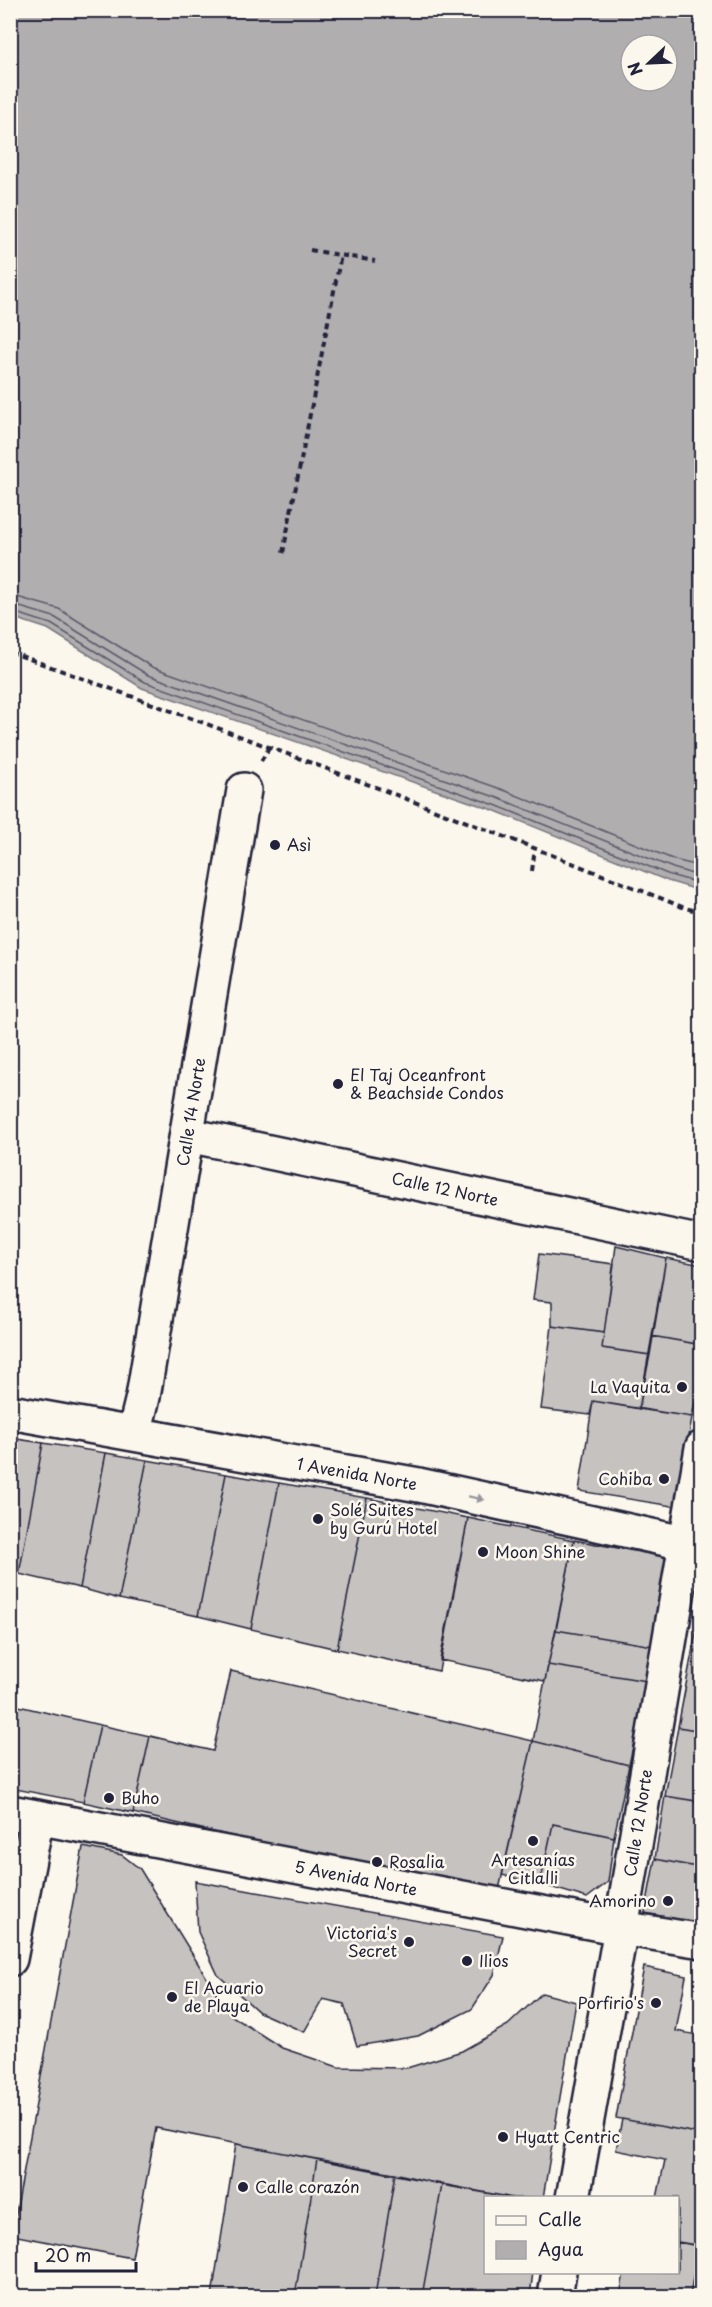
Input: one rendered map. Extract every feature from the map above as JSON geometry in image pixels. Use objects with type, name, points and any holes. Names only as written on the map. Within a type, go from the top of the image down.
[{"type":"street","name":"Calle 14 Norte","points":[[134,1434],[143,1397],[188,1135],[244,790]]},
{"type":"street","name":"Calle 12 Norte","points":[[188,1135],[702,1243]]},
{"type":"street","name":"1 Avenida Norte","points":[[10,1412],[419,1485],[693,1545]]},
{"type":"street","name":"Calle 12 Norte","points":[[573,2196],[693,1545],[702,1448]]},
{"type":"street","name":"5 Avenida Norte","points":[[24,1815],[621,1928],[702,1941]]},
{"type":"street","points":[[10,1959],[24,1815]]},
{"type":"street","points":[[555,2296],[559,2274]]},
{"type":"path","points":[[310,250],[375,261]]},
{"type":"path","points":[[283,553],[341,255]]},
{"type":"path","points":[[10,652],[270,747],[685,908],[702,912]]},
{"type":"path","points":[[532,871],[535,848]]},
{"type":"water","points":[[11,10],[701,11],[701,891],[668,881],[493,810],[142,688],[48,629],[11,617]]},
{"type":"building","points":[[616,1246],[666,1258],[650,1355],[602,1348]]},
{"type":"building","points":[[539,1254],[614,1264],[604,1333],[552,1326],[552,1302],[533,1300]]},
{"type":"building","points":[[666,1258],[702,1265],[702,1345],[652,1336]]},
{"type":"building","points":[[552,1326],[604,1333],[602,1348],[650,1355],[639,1409],[593,1401],[590,1415],[541,1409]]},
{"type":"building","points":[[652,1336],[702,1345],[702,1370],[692,1417],[639,1409]]},
{"type":"building","points":[[593,1401],[692,1417],[678,1507],[579,1491]]},
{"type":"building","points":[[10,1438],[43,1443],[19,1574],[10,1572]]},
{"type":"building","points":[[43,1443],[106,1453],[80,1588],[19,1574]]},
{"type":"building","points":[[106,1453],[147,1460],[119,1599],[80,1588]]},
{"type":"building","points":[[147,1460],[226,1474],[198,1616],[119,1599]]},
{"type":"building","points":[[226,1474],[279,1483],[251,1629],[198,1616]]},
{"type":"building","points":[[279,1483],[367,1498],[337,1649],[251,1629]]},
{"type":"building","points":[[367,1498],[468,1518],[439,1671],[337,1649]]},
{"type":"building","points":[[468,1518],[574,1540],[545,1681],[440,1660]]},
{"type":"building","points":[[574,1540],[667,1557],[653,1646],[556,1630]]},
{"type":"building","points":[[702,1600],[702,1731],[678,1727]]},
{"type":"building","points":[[556,1630],[653,1646],[647,1681],[548,1665]]},
{"type":"building","points":[[548,1665],[647,1681],[629,1765],[533,1741]]},
{"type":"building","points":[[231,1671],[533,1741],[497,1898],[133,1813],[150,1736],[213,1751]]},
{"type":"building","points":[[10,1704],[100,1725],[83,1802],[10,1788]]},
{"type":"building","points":[[100,1725],[150,1736],[133,1813],[83,1802]]},
{"type":"building","points":[[678,1727],[702,1731],[702,1802],[665,1796]]},
{"type":"building","points":[[533,1741],[629,1765],[614,1837],[553,1824],[540,1884],[502,1875]]},
{"type":"building","points":[[665,1796],[702,1802],[702,1868],[655,1859]]},
{"type":"building","points":[[553,1824],[614,1837],[608,1882],[587,1898],[540,1884]]},
{"type":"building","points":[[83,1847],[122,1855],[140,1869],[229,2014],[282,2048],[338,2067],[407,2068],[462,2051],[508,2025],[542,1993],[576,2002],[543,2196],[503,2196],[156,2128],[132,2258],[12,2235]]},
{"type":"building","points":[[655,1859],[702,1868],[702,1924],[645,1913]]},
{"type":"building","points":[[195,1881],[503,1936],[494,1975],[472,2009],[418,2036],[357,2046],[344,2004],[323,1999],[304,2032],[259,2012],[218,1975],[198,1932]]},
{"type":"building","points":[[644,1967],[686,1976],[676,2031],[697,2035],[702,2011],[702,2134],[616,2118]]},
{"type":"building","points":[[622,2119],[702,2134],[702,2246],[679,2242],[679,2196],[657,2196],[665,2160],[616,2150]]},
{"type":"building","points":[[622,2119],[702,2134],[702,2246],[679,2242],[679,2196],[657,2196],[665,2160],[616,2150]]},
{"type":"building","points":[[236,2144],[317,2159],[295,2296],[212,2296]]},
{"type":"building","points":[[317,2159],[395,2173],[375,2296],[295,2296]]},
{"type":"building","points":[[395,2173],[442,2185],[422,2296],[375,2296]]},
{"type":"building","points":[[442,2185],[502,2196],[484,2196],[484,2274],[533,2274],[530,2296],[422,2296]]},
{"type":"building","points":[[679,2242],[698,2246],[690,2296],[620,2296],[624,2274],[679,2274]]},
{"type":"building","points":[[698,2246],[702,2246],[702,2296],[690,2296]]},
{"type":"building","points":[[587,2291],[620,2296],[586,2296]]},
{"type":"place","name":"Asì","points":[[275,845]]},
{"type":"place","name":"El Taj Oceanfront & Beachside Condos","points":[[338,1084]]},
{"type":"place","name":"La Vaquita","points":[[682,1387]]},
{"type":"place","name":"Cohiba","points":[[664,1479]]},
{"type":"place","name":"Solé Suites by Gurú Hotel","points":[[318,1519]]},
{"type":"place","name":"Moon Shine","points":[[483,1552]]},
{"type":"place","name":"Buho","points":[[109,1798]]},
{"type":"place","name":"Artesanías Citlalli","points":[[533,1841]]},
{"type":"place","name":"Rosalia","points":[[377,1862]]},
{"type":"place","name":"Amorino","points":[[668,1901]]},
{"type":"place","name":"Victoria's Secret","points":[[409,1942]]},
{"type":"place","name":"Ilios","points":[[467,1961]]},
{"type":"place","name":"El Acuario de Playa","points":[[172,1997]]},
{"type":"place","name":"Porfirio's","points":[[656,2003]]},
{"type":"place","name":"Hyatt Centric","points":[[503,2137]]},
{"type":"place","name":"Calle corazón","points":[[243,2187]]}]
